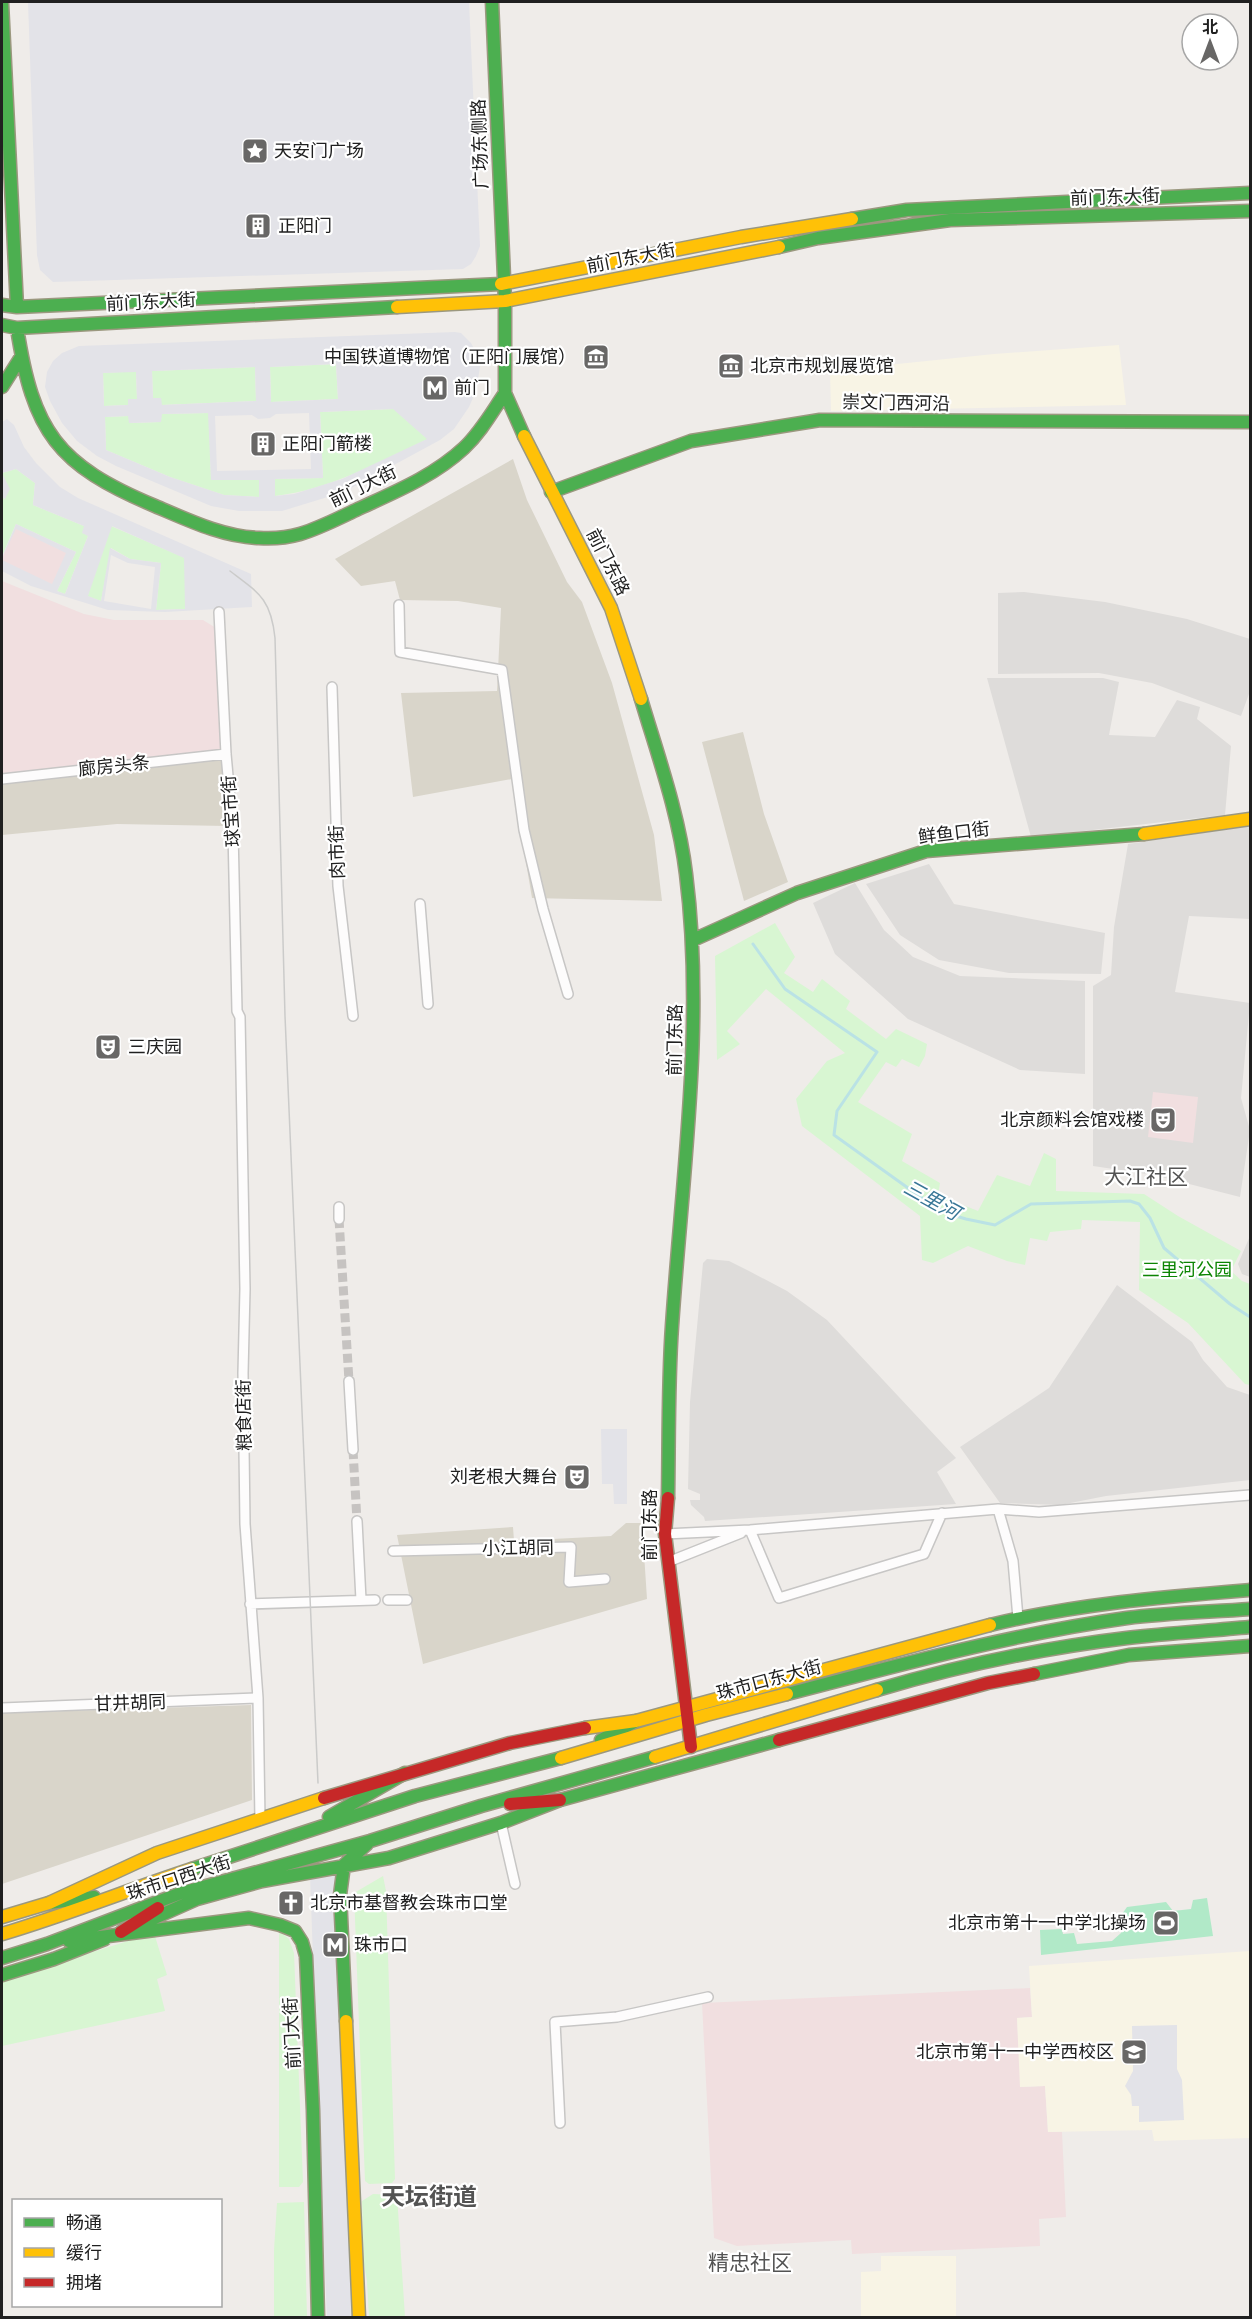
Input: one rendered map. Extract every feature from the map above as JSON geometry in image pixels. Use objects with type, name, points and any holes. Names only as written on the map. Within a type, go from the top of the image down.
[{"type":"main road","name":"广场东侧路","points":[[492,2],[505,301],[505,393]]},
{"type":"main road","points":[[2,3],[17,328],[21,357],[2,387]]},
{"type":"main road","name":"前门东大街","points":[[2,305],[17,307],[504,284],[741,237],[907,210],[1251,194]]},
{"type":"main road","name":"前门东大街","points":[[2,325],[17,328],[505,301],[818,238],[930,223],[1019,217],[1251,211]]},
{"type":"main road","points":[[2,297],[17,307]]},
{"type":"main road","name":"前门大街","points":[[21,357],[35,407],[54,439],[79,464],[135,497],[203,526],[244,537],[273,538],[308,532],[436,469],[471,440],[505,393]]},
{"type":"main road","name":"前门东路","points":[[505,393],[551,492],[611,608],[634,674],[677,824],[686,872],[693,940],[693,1060],[672,1327],[668,1497],[664,1534],[684,1707],[691,1747]]},
{"type":"main road","name":"崇文门西河沿","points":[[551,492],[692,441],[820,420],[1251,422]]},
{"type":"main road","name":"鲜鱼口街","points":[[693,940],[797,892],[926,851],[1124,837],[1251,819]]},
{"type":"main road","name":"珠市口东大街","points":[[324,1798],[510,1743],[573,1730],[636,1721],[1018,1618],[1128,1600],[1251,1590]]},
{"type":"main road","name":"珠市口东大街","points":[[306,1830],[415,1796],[576,1754],[687,1720],[900,1664],[1039,1633],[1128,1618],[1251,1609]]},
{"type":"main road","points":[[359,2318],[340,1895],[344,1865],[370,1841],[481,1806],[691,1747],[903,1683],[1041,1652],[1126,1638],[1251,1628]]},
{"type":"main road","points":[[344,1865],[389,1858],[501,1823],[560,1800],[988,1683],[1129,1655],[1251,1646]]},
{"type":"main road","points":[[738,1707],[742,1731]]},
{"type":"main road","points":[[576,1754],[636,1721]]},
{"type":"main road","points":[[306,1830],[405,1773]]},
{"type":"main road","name":"珠市口西大街","points":[[2,1917],[49,1903],[157,1853],[324,1798]]},
{"type":"main road","points":[[481,1806],[560,1800]]},
{"type":"main road","name":"珠市口西大街","points":[[2,1934],[49,1920],[119,1893],[306,1830]]},
{"type":"main road","name":"珠市口西大街","points":[[2,1958],[47,1944],[181,1893],[370,1841]]},
{"type":"main road","name":"珠市口西大街","points":[[2,1974],[54,1959],[117,1935],[197,1899],[262,1881],[344,1865]]},
{"type":"main road","points":[[49,1903],[119,1893]]},
{"type":"main road","points":[[47,1944],[117,1935],[181,1893]]},
{"type":"main road","name":"前门大街","points":[[117,1935],[249,1918],[280,1924],[295,1931],[303,1942],[306,1956],[314,2110],[318,2318]]},
{"type":"street","points":[[399,605],[400,652],[502,670],[524,830],[543,909],[568,994]]},
{"type":"street","name":"球宝市街","points":[[219,612],[226,753],[233,831],[237,1011]]},
{"type":"street","name":"肉市街","points":[[332,687],[338,886],[353,1016]]},
{"type":"street","name":"廊房头条","points":[[2,779],[226,753]]},
{"type":"street","points":[[420,904],[428,1004]]},
{"type":"street","name":"粮食店街","points":[[237,1011],[240,1017],[245,1289],[243,1384],[245,1524],[258,1698],[260,1820]]},
{"type":"street","points":[[339,1208],[339,1219]]},
{"type":"street","points":[[349,1381],[353,1450]]},
{"type":"street","points":[[664,1534],[750,1530],[998,1509],[1040,1512],[1251,1495]]},
{"type":"street","points":[[998,1509],[1013,1561],[1018,1618]]},
{"type":"street","points":[[750,1530],[779,1598],[924,1554],[942,1514]]},
{"type":"street","points":[[357,1521],[362,1600]]},
{"type":"street","points":[[668,1562],[750,1530]]},
{"type":"street","name":"小江胡同","points":[[393,1551],[571,1547],[569,1582],[605,1580]]},
{"type":"street","points":[[250,1604],[375,1600]]},
{"type":"street","points":[[388,1600],[407,1600]]},
{"type":"street","name":"甘井胡同","points":[[2,1708],[258,1698]]},
{"type":"street","points":[[501,1823],[515,1884]]},
{"type":"street","points":[[560,2123],[555,2022],[617,2016],[708,1997]]},
{"type":"shaded area","name":"天安门广场","points":[[28,2],[469,2],[480,246],[476,256],[471,264],[463,269],[53,282],[40,270],[37,255]]},
{"type":"shaded area","points":[[455,332],[461,333],[471,343],[479,358],[480,367],[476,391],[469,407],[454,429],[440,440],[344,492],[282,511],[239,511],[211,506],[116,466],[97,456],[77,441],[62,423],[45,387],[47,372],[53,361],[62,353],[79,346]],"holes":[[[336,364],[338,399],[271,402],[270,367]],[[255,367],[256,401],[162,405],[161,398],[153,398],[152,371]],[[136,372],[137,399],[128,399],[128,405],[104,406],[103,373]],[[393,409],[427,439],[342,479],[294,494],[275,496],[275,479],[323,478],[320,412]],[[208,413],[211,480],[259,480],[259,497],[224,495],[170,477],[106,450],[105,417],[128,416],[129,423],[161,422],[162,414]],[[309,413],[311,469],[217,471],[215,416],[252,415],[258,419],[270,418],[276,414]]]},
{"type":"shaded area","points":[[1119,345],[1126,405],[831,411],[830,371],[994,354]]},
{"type":"shaded area","points":[[7,419],[14,425],[24,447],[36,463],[60,487],[78,498],[251,574],[252,607],[165,612],[108,610],[31,586],[2,571],[2,560],[52,584],[66,553],[16,529],[2,558],[16,524],[76,552],[57,591],[65,594],[88,536],[82,533],[84,526],[33,505],[35,483],[16,469],[2,473],[2,422]],"holes":[[[112,526],[184,558],[185,609],[156,610],[161,563],[130,559],[110,548],[101,601],[88,596]],[[111,555],[128,563],[155,567],[151,609],[104,601]]]},
{"type":"shaded area","points":[[513,459],[527,500],[567,582],[582,602],[612,683],[654,835],[662,901],[532,898],[512,779],[413,797],[401,693],[497,691],[501,608],[458,601],[400,600],[395,581],[361,586],[335,559]]},
{"type":"shaded area","points":[[2,473],[10,489],[5,499],[2,497]]},
{"type":"shaded area","points":[[16,526],[74,552],[56,592],[2,569],[2,559]]},
{"type":"shaded area","points":[[2,581],[84,614],[114,620],[203,620],[216,628],[224,751],[2,776]]},
{"type":"shaded area","points":[[1024,592],[1105,602],[1187,619],[1250,639],[1250,691],[1241,716],[1152,683],[1099,673],[998,674],[998,593]]},
{"type":"shaded area","points":[[987,678],[1103,678],[1119,682],[1109,735],[1155,737],[1177,700],[1200,707],[1197,719],[1231,746],[1225,815],[1031,837]]},
{"type":"shaded area","points":[[743,732],[764,814],[788,882],[744,901],[702,742]]},
{"type":"shaded area","points":[[223,757],[227,826],[117,824],[2,835],[2,783]]},
{"type":"shaded area","points":[[1250,826],[1250,919],[1189,916],[1175,992],[1250,1003],[1241,1098],[1250,1130],[1240,1197],[1154,1175],[1093,1166],[1093,986],[1111,975],[1114,927],[1128,844]]},
{"type":"shaded area","points":[[929,864],[954,904],[1105,933],[1101,974],[1009,973],[939,960],[900,935],[866,884]]},
{"type":"shaded area","points":[[855,883],[884,930],[913,957],[960,976],[1085,981],[1085,1074],[1020,1070],[908,1019],[835,954],[813,903]]},
{"type":"shaded area","points":[[1153,1092],[1198,1097],[1193,1143],[1148,1137]]},
{"type":"shaded area","points":[[1250,1236],[1250,1277],[1242,1274],[1238,1264]]},
{"type":"shaded area","points":[[707,1259],[729,1261],[749,1271],[787,1291],[827,1320],[956,1458],[937,1472],[956,1504],[705,1521],[704,1517],[691,1505],[690,1500],[700,1500],[700,1494],[688,1489],[690,1402],[703,1263]]},
{"type":"shaded area","points":[[1117,1285],[1192,1342],[1203,1360],[1227,1387],[1250,1395],[1250,1480],[1106,1496],[1060,1505],[1000,1503],[960,1447],[1049,1388]]},
{"type":"shaded area","points":[[601,1429],[627,1429],[627,1504],[614,1504],[613,1484],[602,1484]]},
{"type":"shaded area","points":[[626,1523],[642,1523],[647,1599],[423,1664],[397,1535],[513,1527],[514,1541],[611,1536]]},
{"type":"shaded area","points":[[251,1705],[252,1800],[2,1884],[2,1713]]},
{"type":"shaded area","points":[[335,1873],[352,2317],[327,2317],[321,2188],[310,1874]]},
{"type":"shaded area","name":"北京市第十一中学西校区","points":[[1250,1951],[1250,2138],[1154,2141],[1152,2130],[1048,2132],[1045,2086],[1020,2087],[1017,2018],[1032,2017],[1029,1966]]},
{"type":"shaded area","points":[[1030,1988],[1032,2017],[1017,2018],[1021,2087],[1045,2086],[1048,2132],[1062,2132],[1066,2217],[1039,2219],[1040,2246],[852,2254],[851,2240],[737,2246],[714,2238],[702,2003]]},
{"type":"shaded area","points":[[1177,2025],[1177,2069],[1182,2080],[1184,2120],[1139,2122],[1139,2106],[1132,2106],[1131,2095],[1125,2086],[1133,2071],[1132,2026]]},
{"type":"shaded area","points":[[881,2256],[956,2256],[956,2316],[861,2316],[861,2272],[881,2271]]},
{"type":"green space","points":[[336,364],[338,399],[271,402],[270,367]]},
{"type":"green space","points":[[255,367],[256,401],[161,405],[153,399],[152,371]]},
{"type":"green space","points":[[136,371],[137,399],[128,405],[104,406],[103,373]]},
{"type":"green space","points":[[394,409],[428,439],[372,466],[334,481],[315,488],[275,496],[274,479],[323,478],[320,412]]},
{"type":"green space","points":[[209,413],[211,480],[259,480],[260,497],[224,495],[170,477],[106,450],[105,417],[129,416],[130,423],[161,422],[161,414]]},
{"type":"green space","points":[[16,469],[35,483],[33,505],[84,526],[88,536],[65,594],[57,591],[76,552],[16,524],[2,556],[2,497],[5,499],[2,473]]},
{"type":"green space","points":[[111,526],[185,558],[185,609],[156,610],[161,563],[130,559],[111,548],[101,601],[87,596]]},
{"type":"green space","name":"三里河公园","points":[[775,923],[795,957],[784,973],[813,992],[822,979],[850,1001],[846,1009],[886,1039],[896,1029],[927,1044],[925,1056],[919,1067],[902,1059],[896,1067],[886,1062],[858,1102],[912,1134],[902,1161],[940,1183],[938,1195],[978,1211],[997,1175],[1030,1186],[1044,1153],[1056,1159],[1056,1191],[1144,1194],[1241,1251],[1231,1271],[1242,1281],[1250,1284],[1250,1385],[1245,1384],[1188,1323],[1139,1290],[1140,1222],[1082,1220],[1081,1229],[1050,1232],[1047,1241],[1030,1238],[1025,1265],[1007,1261],[968,1246],[933,1263],[922,1260],[920,1216],[802,1126],[796,1099],[827,1061],[845,1053],[766,989],[727,1031],[740,1044],[717,1060],[715,956]]},
{"type":"green space","points":[[383,1876],[386,1891],[395,2179],[392,2183],[369,2184],[365,2181],[354,1893]]},
{"type":"green space","name":"北京市第十一中学北操场","points":[[1207,1898],[1213,1936],[1041,1955],[1040,1930],[1062,1929],[1063,1934],[1074,1933],[1077,1944],[1112,1941],[1121,1933],[1120,1917],[1127,1907],[1166,1902],[1173,1911],[1191,1909],[1193,1900]]},
{"type":"green space","points":[[279,1931],[289,1939],[294,1953],[303,2182],[299,2187],[279,2187]]},
{"type":"green space","points":[[154,1933],[167,1975],[157,1979],[165,2011],[2,2046],[2,1980]]},
{"type":"green space","points":[[373,2194],[397,2195],[405,2317],[369,2317],[362,2201]]},
{"type":"green space","points":[[304,2202],[307,2317],[274,2317],[277,2203]]},
{"type":"waterway","name":"三里河","points":[[753,944],[785,989],[877,1052],[837,1111],[834,1135],[922,1198],[949,1214],[966,1219],[995,1225],[1031,1204],[1130,1201],[1139,1204],[1150,1218],[1164,1248],[1230,1304],[1250,1317]]},
{"type":"tunnel","points":[[339,1219],[349,1381]]},
{"type":"tunnel","points":[[353,1450],[357,1521]]},
{"type":"tram line","points":[[230,571],[249,585],[267,605],[275,638],[285,1016],[318,1783]]},
{"type":"traffic: fast","points":[[492,2],[505,301],[505,393],[524,436]]},
{"type":"traffic: fast","points":[[2,3],[17,307]]},
{"type":"traffic: fast","points":[[852,219],[907,210],[1250,193]]},
{"type":"traffic: fast","points":[[779,247],[818,238],[950,220],[1250,211]]},
{"type":"traffic: fast","points":[[2,305],[17,307],[501,284]]},
{"type":"traffic: fast","points":[[2,325],[17,328],[397,307]]},
{"type":"traffic: fast","points":[[17,328],[32,394],[42,419],[55,441],[72,459],[94,476],[155,506],[206,527],[246,537],[274,538],[300,534],[329,523],[414,483],[440,467],[464,448],[481,429],[505,393]]},
{"type":"traffic: fast","points":[[2,387],[21,357]]},
{"type":"traffic: fast","points":[[551,492],[691,441],[820,420],[1250,422]]},
{"type":"traffic: fast","points":[[641,699],[667,785],[683,852],[691,930],[693,987],[690,1100],[671,1347],[668,1498]]},
{"type":"traffic: fast","points":[[693,940],[797,893],[926,851],[1144,834]]},
{"type":"traffic: fast","points":[[990,1625],[1087,1607],[1250,1590]]},
{"type":"traffic: fast","points":[[787,1694],[956,1651],[1084,1625],[1142,1616],[1250,1609]]},
{"type":"traffic: fast","points":[[877,1690],[938,1673],[1064,1647],[1142,1636],[1250,1627]]},
{"type":"traffic: fast","points":[[1034,1674],[1129,1655],[1250,1646]]},
{"type":"traffic: fast","points":[[601,1740],[636,1721]]},
{"type":"traffic: fast","points":[[141,1924],[197,1899],[262,1881],[389,1858],[501,1823],[560,1800],[779,1740]]},
{"type":"traffic: fast","points":[[2,1958],[47,1944],[181,1893],[370,1841],[481,1806],[655,1757]]},
{"type":"traffic: fast","points":[[192,1869],[415,1796],[561,1758]]},
{"type":"traffic: fast","points":[[329,1817],[405,1773]]},
{"type":"traffic: fast","points":[[346,2021],[340,1895],[344,1865],[367,1844]]},
{"type":"traffic: fast","points":[[49,1903],[94,1897]]},
{"type":"traffic: fast","points":[[69,1941],[249,1918],[295,1931],[302,1942],[306,1956],[313,2110],[318,2318]]},
{"type":"traffic: fast","points":[[2,1975],[54,1959],[105,1939]]},
{"type":"traffic: slow","points":[[501,284],[741,237],[852,219]]},
{"type":"traffic: slow","points":[[397,307],[505,301],[779,247]]},
{"type":"traffic: slow","points":[[524,436],[611,608],[641,699]]},
{"type":"traffic: slow","points":[[1144,834],[1250,819]]},
{"type":"traffic: slow","points":[[585,1728],[636,1721],[990,1625]]},
{"type":"traffic: slow","points":[[655,1757],[877,1690]]},
{"type":"traffic: slow","points":[[561,1758],[706,1715],[787,1694]]},
{"type":"traffic: slow","points":[[2,1917],[49,1903],[157,1853],[324,1798]]},
{"type":"traffic: slow","points":[[2,1934],[192,1869]]},
{"type":"traffic: slow","points":[[346,2021],[359,2318]]},
{"type":"traffic: jam","points":[[668,1498],[665,1534],[691,1747]]},
{"type":"traffic: jam","points":[[779,1740],[988,1683],[1034,1674]]},
{"type":"traffic: jam","points":[[324,1798],[510,1743],[585,1728]]},
{"type":"traffic: jam","points":[[510,1804],[560,1800]]},
{"type":"traffic: jam","points":[[121,1932],[158,1908]]},
{"type":"place","name":"天安门广场","points":[[255,151]]},
{"type":"place","name":"正阳门","points":[[258,226]]},
{"type":"place","name":"中国铁道博物馆（正阳门展馆）","points":[[596,357]]},
{"type":"place","name":"北京市规划展览馆","points":[[731,366]]},
{"type":"place","name":"前门","points":[[435,388]]},
{"type":"place","name":"正阳门箭楼","points":[[263,444]]},
{"type":"place","name":"三庆园","points":[[108,1047]]},
{"type":"place","name":"北京颜料会馆戏楼","points":[[1163,1120]]},
{"type":"place","name":"刘老根大舞台","points":[[577,1477]]},
{"type":"place","name":"北京市基督教会珠市口堂","points":[[291,1903]]},
{"type":"place","name":"北京市第十一中学北操场","points":[[1166,1923]]},
{"type":"place","name":"珠市口","points":[[335,1945]]},
{"type":"place","name":"北京市第十一中学西校区","points":[[1134,2052]]},
{"type":"district","name":"大江社区","points":[[1146,1177]]},
{"type":"district","name":"天坛街道","points":[[429,2197]]},
{"type":"district","name":"精忠社区","points":[[750,2263]]}]
